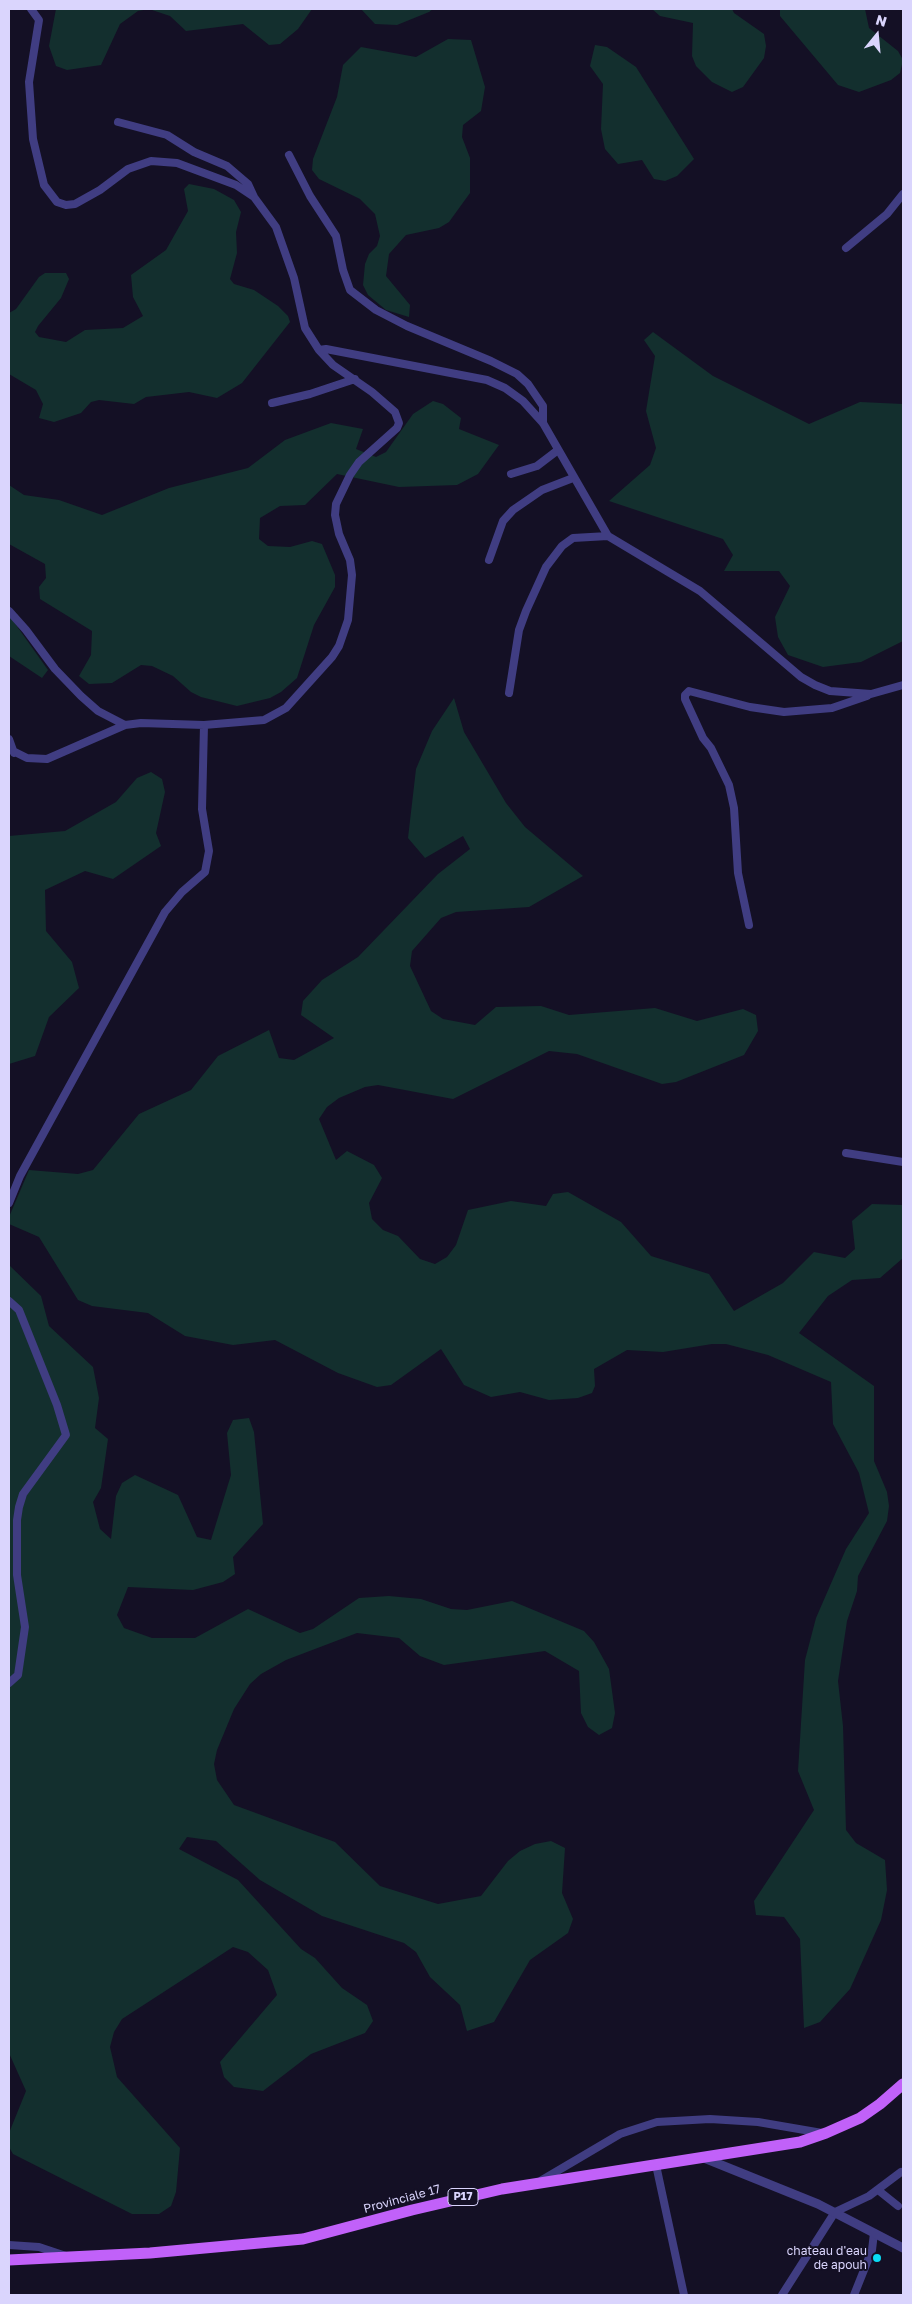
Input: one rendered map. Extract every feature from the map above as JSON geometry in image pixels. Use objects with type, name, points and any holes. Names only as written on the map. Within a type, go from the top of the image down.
[{"type":"main road","name":"Provinciale 17","points":[[9,2260],[150,2253],[302,2239],[466,2196],[539,2182],[800,2142],[826,2133],[870,2111],[903,2084]]},
{"type":"street","points":[[31,9],[39,20],[29,82],[33,138],[44,185],[57,202],[66,205],[75,204],[100,190],[128,169],[152,161],[170,162],[188,167],[236,185],[254,197]]},
{"type":"street","points":[[9,739],[11,751],[26,758],[47,759],[125,726],[142,724],[204,725],[264,720],[278,714],[306,687],[339,646],[348,620],[352,575],[350,560],[339,534],[335,516],[336,504],[359,462],[397,428],[399,423],[395,412],[355,379],[333,365],[319,350],[305,328],[294,278],[276,227],[254,197],[248,184],[227,166],[194,152],[167,135],[118,122]]},
{"type":"street","points":[[289,155],[310,196],[336,236],[345,279],[354,294],[376,310],[407,326],[512,371],[528,384],[543,406],[543,423]]},
{"type":"street","points":[[846,248],[887,214],[903,194]]},
{"type":"street","points":[[319,350],[332,349],[487,380],[514,394],[543,423],[608,536],[700,591],[808,681],[830,691],[871,694]]},
{"type":"street","points":[[272,403],[310,394],[355,379]]},
{"type":"street","points":[[511,474],[537,466],[558,450]]},
{"type":"street","points":[[489,560],[503,521],[512,510],[542,490],[573,478]]},
{"type":"street","points":[[508,692],[519,630],[546,567],[562,546],[573,538],[608,536]]},
{"type":"street","points":[[9,611],[26,630],[55,669],[80,696],[98,711],[125,726]]},
{"type":"street","points":[[749,925],[738,873],[734,808],[730,785],[711,748],[703,738],[685,695],[689,692],[769,710],[804,712],[832,708],[903,685]]},
{"type":"street","points":[[9,1203],[20,1176],[165,912],[182,892],[205,872],[209,851],[202,809],[204,725]]},
{"type":"street","points":[[846,1153],[903,1162]]},
{"type":"street","points":[[9,1300],[20,1310],[57,1405],[66,1435],[23,1494],[19,1507],[17,1520],[17,1575],[25,1627],[18,1675],[9,1683]]},
{"type":"street","points":[[539,2182],[620,2134],[658,2122],[680,2119],[719,2119],[758,2122],[826,2133]]},
{"type":"street","points":[[704,2158],[835,2212],[903,2248]]},
{"type":"street","points":[[656,2165],[684,2295]]},
{"type":"street","points":[[782,2295],[835,2212],[860,2202],[901,2172]]},
{"type":"street","points":[[878,2190],[898,2206]]},
{"type":"street","points":[[854,2295],[872,2250],[874,2234]]},
{"type":"street","points":[[9,2245],[39,2246],[67,2257]]},
{"type":"green space","points":[[56,9],[149,9],[138,11],[120,24],[101,65],[67,70],[56,66],[49,46]]},
{"type":"green space","points":[[149,9],[312,9],[298,29],[280,44],[269,45],[243,24],[186,31],[170,16]]},
{"type":"green space","points":[[361,9],[433,9],[397,25],[375,24]]},
{"type":"green space","points":[[652,9],[732,9],[734,13],[764,34],[766,46],[764,58],[743,87],[732,92],[712,82],[696,66],[692,56],[693,23],[660,16]]},
{"type":"green space","points":[[780,9],[865,9],[869,28],[898,51],[903,60],[900,73],[891,80],[859,92],[838,85],[780,16]]},
{"type":"green space","points":[[448,39],[471,40],[485,87],[481,111],[463,125],[462,137],[470,158],[470,193],[449,222],[439,228],[406,235],[389,254],[386,276],[410,305],[409,317],[386,310],[368,295],[363,285],[365,264],[369,254],[377,246],[380,236],[375,214],[360,199],[319,179],[312,170],[313,159],[337,97],[343,65],[361,47],[416,57]]},
{"type":"green space","points":[[595,45],[607,47],[636,67],[694,159],[677,176],[665,181],[654,179],[642,160],[618,164],[605,149],[601,129],[603,84],[590,66]]},
{"type":"green space","points":[[189,184],[214,189],[234,200],[241,212],[236,232],[237,253],[230,279],[234,284],[254,290],[278,306],[288,316],[290,322],[242,383],[217,398],[189,392],[146,397],[134,404],[99,400],[91,402],[81,413],[54,422],[39,418],[43,404],[36,390],[9,374],[9,313],[16,309],[39,277],[45,273],[66,273],[69,279],[61,298],[35,332],[39,337],[66,342],[85,330],[123,328],[143,316],[133,297],[131,275],[166,250],[188,211],[184,189]]},
{"type":"green space","points":[[653,332],[713,376],[809,424],[860,402],[903,404],[903,641],[861,662],[823,667],[788,655],[778,637],[775,617],[790,586],[779,571],[724,571],[733,555],[723,539],[609,501],[650,465],[656,448],[646,411],[655,356],[644,340]]},
{"type":"green space","points":[[433,401],[443,404],[461,418],[459,429],[499,445],[478,474],[457,485],[399,487],[337,474],[305,505],[280,506],[260,518],[259,539],[268,546],[290,547],[312,541],[322,544],[335,575],[335,587],[314,625],[297,678],[281,692],[270,698],[237,706],[201,697],[191,692],[173,676],[152,666],[141,665],[112,683],[89,684],[79,676],[91,655],[92,631],[40,599],[39,587],[46,578],[45,564],[9,544],[9,485],[24,495],[59,500],[102,515],[169,488],[248,468],[285,440],[331,423],[363,429],[356,449],[376,457],[386,452],[413,414]]},
{"type":"green space","points":[[9,615],[48,670],[42,678],[9,656]]},
{"type":"green space","points":[[454,698],[464,732],[506,803],[525,827],[583,876],[529,907],[456,912],[441,918],[412,951],[410,966],[431,1011],[443,1019],[475,1025],[496,1007],[541,1006],[569,1015],[655,1008],[697,1021],[743,1009],[756,1015],[758,1031],[744,1055],[676,1082],[662,1084],[577,1054],[549,1051],[453,1099],[378,1085],[365,1087],[339,1098],[327,1107],[319,1119],[336,1160],[347,1151],[374,1165],[382,1178],[369,1203],[372,1219],[383,1230],[398,1236],[420,1259],[435,1264],[447,1257],[456,1245],[468,1210],[511,1201],[546,1206],[553,1194],[568,1192],[621,1222],[651,1256],[709,1274],[734,1311],[783,1283],[814,1252],[845,1258],[855,1249],[852,1221],[872,1204],[903,1205],[903,1258],[880,1278],[852,1280],[828,1296],[799,1333],[874,1386],[874,1461],[887,1492],[889,1506],[887,1521],[858,1576],[857,1591],[847,1621],[838,1681],[843,1726],[846,1830],[856,1843],[885,1860],[887,1890],[881,1920],[850,1989],[820,2022],[804,2028],[800,1939],[784,1917],[756,1915],[754,1901],[814,1810],[798,1771],[805,1660],[816,1618],[846,1549],[869,1513],[859,1473],[833,1424],[831,1382],[768,1355],[726,1344],[712,1344],[663,1352],[627,1350],[594,1369],[595,1386],[592,1393],[578,1398],[549,1400],[520,1392],[491,1397],[464,1385],[441,1349],[391,1385],[377,1387],[338,1373],[275,1340],[233,1345],[185,1336],[148,1313],[92,1306],[78,1300],[39,1237],[9,1224],[9,1217],[29,1170],[78,1174],[93,1170],[139,1114],[191,1090],[218,1056],[269,1030],[279,1058],[294,1060],[334,1038],[301,1015],[303,1001],[322,980],[358,957],[438,874],[470,849],[463,836],[425,858],[408,838],[416,769],[432,731]]},
{"type":"green space","points":[[151,772],[162,779],[165,792],[156,833],[161,846],[113,879],[85,871],[45,890],[46,931],[72,962],[79,988],[49,1017],[35,1056],[9,1064],[9,836],[65,831],[116,802],[137,778]]},
{"type":"green space","points":[[9,1265],[41,1296],[49,1326],[93,1367],[99,1398],[95,1428],[108,1439],[101,1488],[93,1502],[100,1529],[111,1539],[116,1496],[122,1483],[135,1475],[178,1495],[197,1537],[211,1540],[231,1475],[227,1433],[233,1420],[249,1418],[254,1432],[263,1524],[233,1557],[235,1574],[223,1582],[193,1590],[128,1587],[117,1615],[124,1628],[152,1638],[195,1638],[248,1609],[300,1633],[313,1629],[359,1598],[389,1596],[421,1599],[451,1609],[467,1610],[512,1601],[584,1631],[594,1642],[609,1669],[615,1713],[612,1728],[599,1735],[588,1727],[581,1713],[579,1671],[545,1651],[444,1665],[420,1656],[399,1638],[357,1633],[286,1660],[261,1674],[250,1684],[234,1709],[217,1750],[214,1764],[217,1780],[234,1805],[335,1842],[380,1886],[438,1904],[481,1896],[508,1861],[520,1851],[535,1844],[551,1841],[565,1848],[562,1893],[573,1919],[568,1933],[530,1960],[494,2022],[467,2031],[460,2005],[430,1977],[416,1952],[404,1943],[322,1916],[260,1880],[216,1841],[187,1837],[179,1849],[238,1880],[301,1949],[315,1958],[342,1988],[367,2005],[373,2021],[365,2033],[311,2054],[263,2091],[234,2087],[224,2077],[220,2062],[277,1995],[268,1970],[248,1952],[233,1947],[122,2019],[114,2032],[110,2047],[117,2077],[180,2148],[176,2192],[171,2206],[159,2214],[132,2214],[13,2154],[9,2147],[9,2133],[26,2091],[9,2053]]},
{"type":"place","name":"chateau d'eau de apouh","points":[[877,2258]]}]
